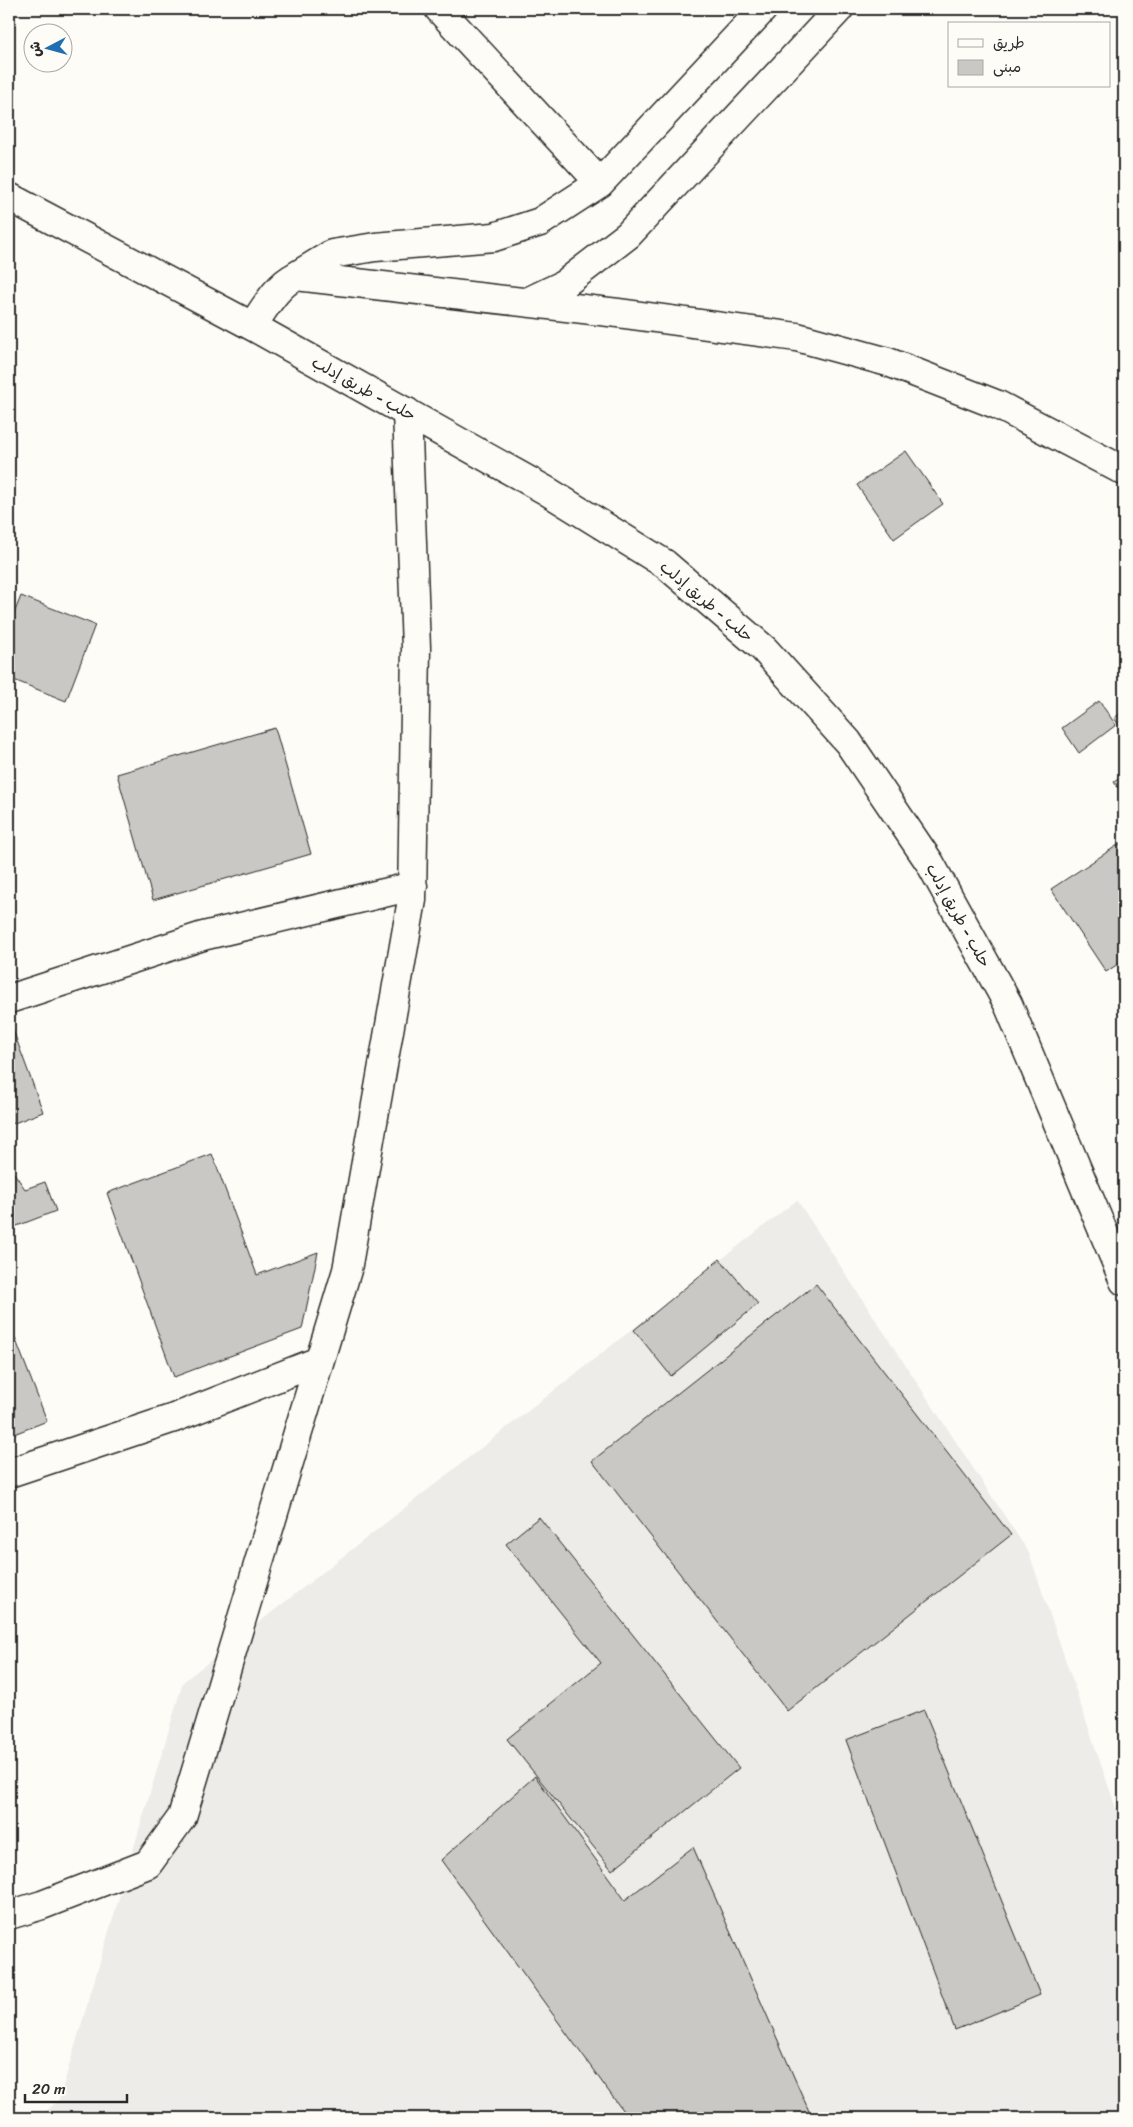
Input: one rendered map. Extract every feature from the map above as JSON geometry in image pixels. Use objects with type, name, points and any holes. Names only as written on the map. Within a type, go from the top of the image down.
[{"type":"main road","points":[[439,9],[600,183]]},
{"type":"main road","points":[[252,326],[286,280],[332,254],[374,246],[494,237],[540,222],[600,183],[763,9]]},
{"type":"main road","points":[[527,302],[563,285],[628,235],[839,9]]},
{"type":"main road","name":"حلب - طريق إدلب","points":[[9,197],[252,326],[546,491],[665,564],[764,649],[848,742],[930,863],[1008,1004],[1124,1282]]},
{"type":"main road","points":[[296,276],[527,302],[797,338],[888,362],[998,405],[1124,471]]},
{"type":"main road","points":[[9,1915],[148,1864],[182,1817],[347,1270],[411,910],[413,886],[416,648],[407,412]]},
{"type":"main road","points":[[9,999],[203,936],[413,886]]},
{"type":"main road","points":[[9,1473],[174,1418],[319,1361]]},
{"type":"shaded area","points":[[797,1200],[1029,1553],[1124,1832],[1124,2118],[38,2118],[59,2100],[183,1682]]},
{"type":"building","points":[[906,451],[943,504],[894,539],[857,485]]},
{"type":"building","points":[[21,596],[95,625],[66,701],[9,678],[9,626]]},
{"type":"building","points":[[1099,701],[1116,725],[1079,753],[1062,728]]},
{"type":"building","points":[[1124,711],[1124,732],[1114,718]]},
{"type":"building","points":[[275,728],[311,854],[153,900],[117,774]]},
{"type":"building","points":[[1124,775],[1124,796],[1114,782]]},
{"type":"building","points":[[1124,841],[1124,960],[1106,972],[1051,889]]},
{"type":"building","points":[[9,1019],[43,1112],[9,1125]]},
{"type":"building","points":[[212,1154],[257,1275],[318,1252],[302,1329],[174,1377],[107,1193]]},
{"type":"building","points":[[14,1173],[25,1189],[45,1182],[56,1211],[9,1229],[9,1175]]},
{"type":"building","points":[[720,1259],[758,1304],[671,1376],[634,1330]]},
{"type":"building","points":[[816,1284],[1011,1535],[787,1711],[592,1461]]},
{"type":"building","points":[[9,1322],[47,1421],[9,1436]]},
{"type":"building","points":[[539,1517],[739,1768],[612,1870],[507,1739],[601,1663],[506,1544]]},
{"type":"building","points":[[924,1710],[1040,1995],[955,2030],[846,1740]]},
{"type":"building","points":[[535,1776],[625,1900],[693,1847],[812,2118],[628,2118],[441,1860]]}]
